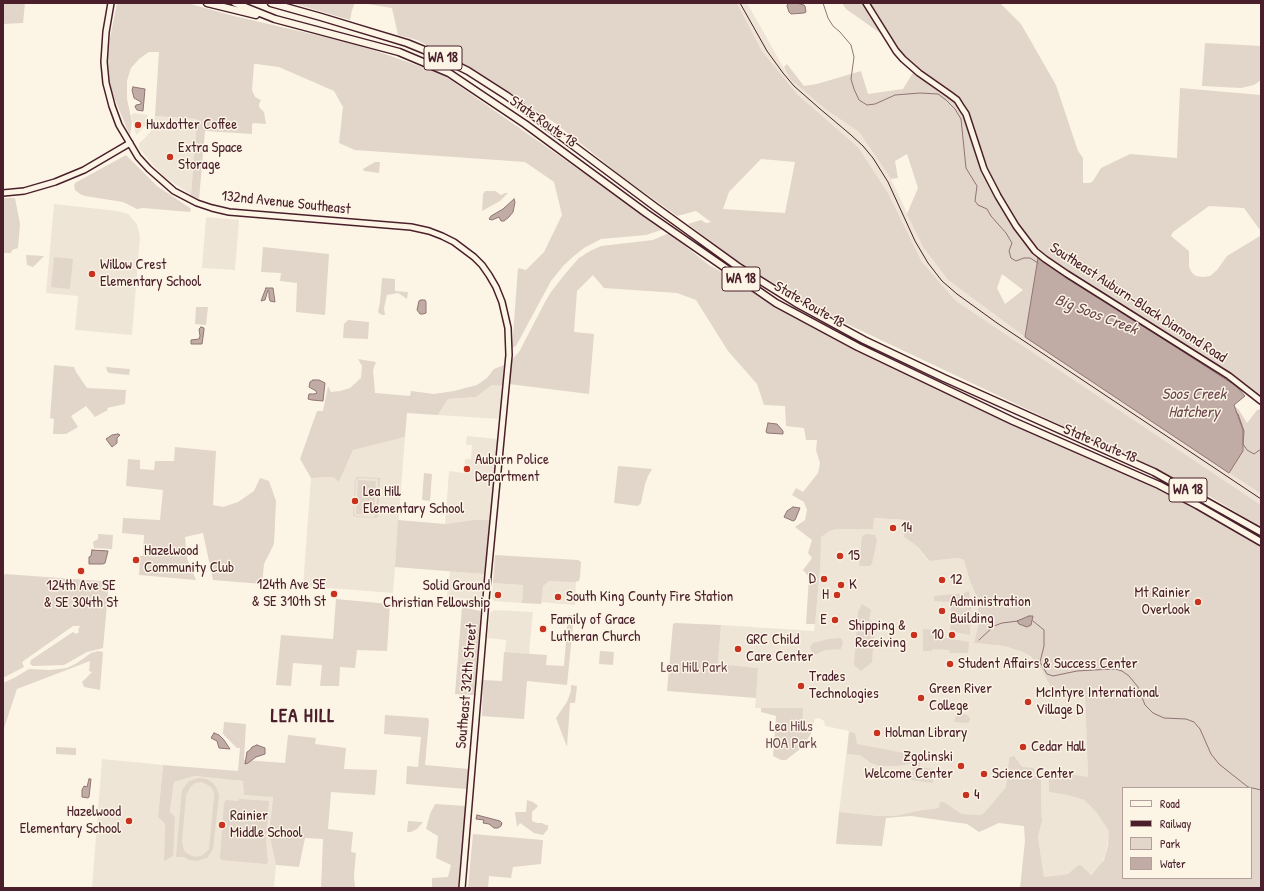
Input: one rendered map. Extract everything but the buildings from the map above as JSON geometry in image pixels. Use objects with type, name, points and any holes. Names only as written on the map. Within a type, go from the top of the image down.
[{"type":"highway","points":[[207,3],[275,19]]},
{"type":"highway","name":"State Route 18","points":[[235,3],[275,19],[399,52],[449,73],[525,124],[646,213],[776,303],[858,347],[1013,421],[1141,476],[1178,494],[1261,542]]},
{"type":"highway","name":"State Route 18","points":[[271,3],[407,43],[434,54],[468,71],[507,96],[737,266],[796,303],[864,340],[938,375],[1154,472],[1261,532]]},
{"type":"main road","name":"132nd Avenue Southeast","points":[[111,3],[105,42],[104,72],[112,106],[119,125],[138,157],[174,191],[197,202],[220,210],[239,213],[420,228],[442,236],[464,249],[482,265],[489,275]]},
{"type":"main road","name":"Southeast Auburn-Black Diamond Road","points":[[866,3],[902,59],[908,65],[957,100],[966,114],[984,169],[1016,226],[1035,251],[1067,274],[1229,376],[1261,401]]},
{"type":"main road","points":[[3,194],[24,191],[55,182],[84,170],[130,143]]},
{"type":"main road","name":"Southeast 312th Street","points":[[462,888],[509,355],[508,328],[505,310],[496,287],[489,275]]},
{"type":"shaded area","points":[[737,3],[747,3],[790,79],[825,109],[859,132],[891,179],[923,247],[948,280],[1025,337],[1261,494],[1261,505],[956,301],[922,262],[888,193],[858,147],[798,95],[762,51]]},
{"type":"shaded area","points":[[134,113],[148,115],[145,126],[136,135],[131,115]]},
{"type":"shaded area","name":"Extra Space Storage","points":[[155,116],[197,119],[191,195],[165,177],[139,148],[139,143],[151,131]]},
{"type":"shaded area","name":"Willow Crest Elementary School","points":[[54,204],[118,211],[128,214],[137,224],[140,237],[132,335],[75,330],[78,296],[46,293]]},
{"type":"shaded area","points":[[206,217],[239,220],[235,270],[202,268]]},
{"type":"shaded area","points":[[492,385],[503,386],[500,419],[438,415],[448,399],[476,397]]},
{"type":"shaded area","points":[[467,436],[498,439],[490,520],[473,520],[445,524],[449,471],[464,473],[465,459],[471,459],[472,445],[466,445]]},
{"type":"shaded area","name":"Lea Hill Elementary School","points":[[405,437],[393,593],[303,586],[311,478],[333,477],[339,482],[353,450]]},
{"type":"shaded area","name":"Green River College","points":[[874,518],[905,520],[904,537],[918,547],[928,561],[958,558],[964,560],[972,581],[971,585],[977,597],[979,621],[974,643],[1004,646],[1023,652],[1042,670],[1055,696],[1085,697],[1088,778],[1048,771],[1049,792],[1084,800],[1107,826],[1109,836],[1105,856],[1101,864],[1090,875],[1082,866],[1068,874],[1044,877],[1038,837],[1042,821],[1041,776],[1034,776],[1009,758],[1006,787],[984,813],[980,815],[962,814],[944,802],[939,808],[895,816],[839,812],[849,731],[825,726],[824,721],[819,718],[815,719],[813,724],[801,723],[802,708],[755,708],[758,668],[718,665],[721,625],[814,631],[820,569],[820,537],[837,529],[855,528]]},
{"type":"shaded area","points":[[450,571],[484,574],[481,598],[477,600],[447,597]]},
{"type":"shaded area","points":[[540,578],[576,581],[575,605],[538,602]]},
{"type":"shaded area","points":[[493,583],[523,585],[522,603],[494,601],[492,597]]},
{"type":"shaded area","points":[[494,610],[533,612],[529,654],[505,652],[506,640],[487,638],[490,613]]},
{"type":"shaded area","points":[[102,759],[163,765],[158,817],[165,824],[164,861],[174,782],[193,776],[244,781],[244,795],[273,796],[269,833],[276,865],[274,888],[92,888]]},
{"type":"green space","points":[[3,3],[25,3],[23,23],[3,24]]},
{"type":"green space","points":[[117,3],[187,3],[234,16],[359,45],[442,74],[664,229],[646,235],[601,239],[584,248],[564,265],[551,281],[516,346],[512,348],[518,268],[526,270],[544,252],[562,215],[554,182],[525,162],[355,150],[339,143],[343,107],[334,91],[279,67],[254,64],[252,90],[255,97],[261,100],[259,107],[264,112],[266,124],[252,124],[252,134],[205,131],[199,199],[191,195],[197,119],[155,116],[159,52],[149,52],[139,59],[131,68],[127,81],[127,99],[132,122],[130,136],[111,90],[108,60],[110,38]]},
{"type":"green space","points":[[292,3],[355,3],[350,20]]},
{"type":"green space","points":[[361,3],[737,3],[762,51],[798,95],[858,147],[888,193],[922,262],[956,301],[1261,505],[1261,527],[1204,493],[828,315],[781,289],[739,263],[688,224],[701,220],[706,223],[711,222],[696,211],[677,216],[620,175],[555,123],[465,65],[417,40],[398,35],[392,8]],"holes":[[[761,159],[795,162],[785,213],[723,209],[729,192]]]},
{"type":"green space","points":[[842,3],[864,3],[883,35],[846,9]]},
{"type":"green space","points":[[869,3],[1000,3],[1021,24],[1056,85],[1078,151],[1083,158],[1083,183],[1090,183],[1093,181],[1101,168],[1130,154],[1177,158],[1180,88],[1261,95],[1261,398],[1231,374],[1069,272],[1046,257],[1037,249],[1018,225],[986,168],[968,113],[964,106],[951,92],[920,71],[898,50]],"holes":[[[1209,206],[1244,208],[1260,230],[1260,236],[1227,256],[1217,270],[1210,276],[1196,276],[1192,273],[1189,267],[1189,251],[1171,236],[1173,232]]]},
{"type":"green space","points":[[1205,43],[1261,46],[1261,80],[1254,85],[1241,88],[1202,86]]},
{"type":"green space","points":[[787,64],[804,86],[817,84],[861,71],[868,94],[903,89],[914,71],[955,102],[964,115],[982,170],[996,197],[1028,246],[1222,395],[1239,410],[1247,423],[1257,410],[1261,409],[1261,494],[1025,337],[948,280],[923,247],[907,214],[918,188],[907,154],[895,161],[898,178],[891,179],[859,132],[825,109],[790,79],[784,67]],"holes":[[[1002,274],[1023,290],[1005,304],[997,288]]]},
{"type":"green space","points":[[126,155],[157,186],[190,208],[190,212],[143,208],[137,209],[123,202],[85,196],[75,190],[75,183]]},
{"type":"green space","points":[[375,162],[380,162],[379,173],[364,171],[363,169]]},
{"type":"green space","points":[[485,191],[495,191],[501,195],[508,193],[500,201],[482,211],[483,194]]},
{"type":"green space","points":[[3,198],[15,198],[20,224],[18,248],[12,250],[11,253],[3,253]]},
{"type":"green space","points":[[669,233],[709,265],[916,378],[1133,477],[1200,511],[1261,546],[1261,888],[1020,888],[1025,841],[1024,826],[999,823],[979,832],[967,824],[911,816],[886,818],[882,846],[836,844],[839,812],[895,816],[939,808],[940,802],[944,802],[962,814],[980,815],[984,813],[1006,787],[1009,758],[1014,756],[1022,767],[1034,768],[1034,776],[1041,776],[1042,821],[1038,837],[1044,877],[1068,874],[1079,865],[1091,875],[1104,860],[1108,845],[1109,831],[1097,813],[1084,800],[1049,792],[1048,771],[1088,777],[1085,697],[1055,696],[1042,670],[1031,657],[1023,652],[1004,646],[974,643],[979,621],[977,597],[971,584],[964,560],[958,558],[929,561],[918,547],[904,537],[905,520],[874,518],[873,529],[837,529],[830,531],[821,537],[820,569],[815,624],[806,624],[809,577],[803,570],[812,558],[808,553],[812,540],[795,527],[805,520],[807,510],[804,502],[792,495],[796,488],[803,492],[818,473],[820,463],[816,450],[817,440],[806,440],[804,428],[786,426],[785,406],[764,405],[757,384],[728,351],[696,300],[677,293],[604,288],[593,275],[577,291],[574,332],[594,334],[589,394],[509,384],[512,359],[519,352],[551,292],[579,258],[601,246],[653,240]]},
{"type":"green space","points":[[263,247],[329,254],[325,315],[296,312],[297,283],[280,281],[281,273],[261,272]]},
{"type":"green space","points":[[26,255],[44,256],[33,267],[27,265]]},
{"type":"green space","points":[[54,257],[73,259],[70,289],[51,287]]},
{"type":"green space","points":[[382,278],[395,279],[395,291],[408,292],[407,299],[398,293],[387,295],[384,308],[385,315],[378,312]]},
{"type":"green space","points":[[196,307],[208,307],[206,325],[195,324]]},
{"type":"green space","points":[[348,320],[369,322],[368,339],[343,338],[344,324]]},
{"type":"green space","points":[[358,359],[376,362],[373,370],[375,393],[410,396],[411,391],[434,394],[454,391],[477,385],[487,378],[494,369],[504,365],[503,386],[492,385],[476,397],[448,399],[438,415],[407,413],[405,437],[353,450],[339,482],[333,477],[311,478],[300,459],[317,411],[323,411],[328,386],[331,392],[340,391],[350,388],[361,378],[362,366]]},
{"type":"green space","points":[[54,365],[74,367],[87,388],[126,390],[125,404],[107,408],[108,410],[95,417],[86,406],[71,416],[78,427],[66,434],[53,434],[54,419],[50,418]]},
{"type":"green space","points":[[106,367],[130,369],[129,375],[109,373]]},
{"type":"green space","points":[[175,447],[216,451],[213,505],[223,507],[238,502],[254,491],[260,478],[269,481],[276,501],[274,544],[264,564],[262,584],[213,580],[203,533],[185,537],[187,558],[196,580],[139,575],[140,556],[143,556],[144,535],[122,533],[123,518],[160,520],[163,490],[126,486],[128,459],[140,460],[140,469],[154,470],[155,461],[174,461]]},
{"type":"green space","points":[[618,466],[652,469],[645,484],[641,503],[638,506],[614,503]]},
{"type":"green space","points":[[424,473],[432,474],[430,501],[422,500]]},
{"type":"green space","points":[[357,477],[380,478],[378,516],[376,518],[356,517],[353,515],[355,480]],"holes":[[[359,478],[377,479],[376,514],[374,517],[356,516],[354,514],[356,480]]]},
{"type":"green space","points":[[358,480],[376,481],[374,515],[356,514]]},
{"type":"green space","points":[[398,520],[445,524],[473,520],[490,520],[484,574],[395,567]]},
{"type":"green space","points":[[98,534],[113,535],[112,549],[94,548],[93,542],[98,539]]},
{"type":"green space","points":[[867,534],[875,535],[877,541],[872,563],[870,566],[859,566],[862,536]]},
{"type":"green space","points":[[495,555],[578,560],[581,562],[579,581],[549,581],[543,586],[541,604],[522,603],[523,585],[493,583]]},
{"type":"green space","points":[[5,574],[101,581],[105,583],[108,588],[108,593],[103,648],[87,652],[64,665],[33,666],[30,664],[31,660],[73,632],[76,634],[79,632],[78,630],[80,626],[73,626],[22,662],[24,667],[3,678],[3,577]]},
{"type":"green space","points":[[969,591],[971,607],[970,635],[950,631],[951,602],[934,601],[934,596],[964,593]]},
{"type":"green space","points":[[336,599],[390,604],[387,651],[357,650],[355,668],[340,667],[339,686],[320,686],[322,665],[293,663],[291,686],[276,685],[281,635],[333,639]]},
{"type":"green space","points":[[862,604],[871,610],[869,620],[875,623],[872,662],[861,671],[854,665],[858,612]]},
{"type":"green space","points":[[462,607],[481,611],[474,695],[455,694]]},
{"type":"green space","points":[[568,615],[574,615],[567,685],[527,681],[524,719],[482,716],[483,680],[502,681],[504,652],[547,655],[546,665],[564,666]]},
{"type":"green space","name":"Lea Hill Park","points":[[673,624],[721,625],[718,664],[758,668],[756,698],[667,691]]},
{"type":"green space","points":[[923,629],[934,630],[934,636],[969,642],[968,653],[949,653],[950,650],[933,649],[932,651],[923,651]]},
{"type":"green space","points":[[841,638],[843,642],[841,649],[825,650],[817,654],[813,654],[810,647],[813,643]]},
{"type":"green space","points":[[98,651],[103,652],[100,690],[84,687],[82,682],[92,672],[89,671],[90,661],[17,689],[3,731],[3,683],[29,669],[50,670],[67,668],[91,653]]},
{"type":"green space","points":[[600,651],[614,652],[613,665],[599,664]]},
{"type":"green space","points":[[571,685],[577,686],[575,703],[570,703],[567,747],[556,718],[567,702],[571,691]]},
{"type":"green space","name":"Lea Hills HOA Park","points":[[761,708],[803,708],[802,723],[813,724],[811,734],[805,743],[786,760],[781,760],[773,756],[776,716],[761,712]]},
{"type":"green space","points":[[962,713],[970,718],[968,723],[954,722],[956,715]]},
{"type":"green space","points":[[385,715],[428,718],[425,765],[469,769],[467,789],[406,784],[407,766],[418,767],[421,737],[384,734]]},
{"type":"green space","points":[[224,722],[246,724],[244,760],[285,763],[288,735],[316,738],[315,744],[346,748],[344,769],[377,770],[375,795],[331,792],[328,829],[353,832],[351,852],[356,853],[354,875],[355,888],[321,888],[323,839],[305,838],[299,867],[276,865],[269,833],[273,797],[244,795],[243,781],[194,776],[174,782],[170,812],[175,817],[173,856],[164,861],[165,824],[158,817],[163,765],[238,771],[240,748],[237,748],[223,734]]},
{"type":"green space","points":[[849,732],[855,733],[857,744],[920,756],[920,767],[933,769],[933,783],[911,780],[910,776],[914,770],[911,764],[880,766],[871,763],[860,755],[847,754]]},
{"type":"green space","points":[[56,747],[76,748],[76,755],[56,754]]},
{"type":"green space","points":[[199,778],[207,779],[213,783],[219,796],[213,849],[207,858],[196,861],[189,860],[184,857],[176,857],[182,790],[189,781]],"holes":[[[201,782],[211,787],[214,792],[209,849],[201,856],[195,857],[185,852],[182,842],[186,795],[191,786],[195,783]]]},
{"type":"green space","points":[[239,799],[269,801],[266,842],[268,862],[266,864],[222,860],[220,858],[224,803],[226,800],[238,801]]},
{"type":"green space","points":[[527,800],[538,806],[532,812],[532,821],[548,825],[548,829],[543,835],[534,833],[520,823],[517,827],[515,812],[526,812]]},
{"type":"green space","points":[[435,804],[466,806],[458,888],[432,888],[432,878],[448,877],[451,865],[436,858],[438,836],[426,829],[430,814]]},
{"type":"green space","points":[[408,821],[423,822],[417,829],[407,832]]},
{"type":"green space","points":[[473,834],[543,840],[541,864],[513,867],[511,878],[489,876],[488,888],[468,888]]},
{"type":"water","points":[[788,3],[804,5],[806,12],[791,14],[787,6]]},
{"type":"water","points":[[133,87],[145,89],[143,111],[137,110],[135,107],[136,105],[141,104],[141,102],[134,98],[132,90]]},
{"type":"water","points":[[514,199],[515,202],[513,212],[504,221],[501,221],[499,217],[492,220],[489,219],[491,216],[503,209]]},
{"type":"water","name":"Soos Creek Hatchery","points":[[1038,258],[1236,386],[1245,396],[1234,405],[1243,430],[1243,451],[1229,473],[1025,337]]},
{"type":"water","points":[[266,288],[273,288],[275,302],[270,301],[268,290],[265,300],[261,301]]},
{"type":"water","points":[[425,300],[426,302],[426,313],[423,314],[420,314],[417,310],[419,301]]},
{"type":"water","points":[[201,327],[204,328],[202,344],[191,344],[191,340],[199,339],[199,329]]},
{"type":"water","points":[[313,380],[319,380],[325,383],[323,401],[308,399],[309,394],[317,393],[309,387],[310,382]]},
{"type":"water","points":[[768,423],[777,424],[783,431],[783,434],[767,433]]},
{"type":"water","points":[[112,435],[120,435],[117,438],[117,443],[112,447],[106,439]]},
{"type":"water","points":[[793,507],[800,508],[795,520],[793,521],[784,517],[787,511]]},
{"type":"water","points":[[92,550],[108,551],[105,563],[89,564],[89,557],[91,556]]},
{"type":"water","points":[[1033,616],[1031,625],[1027,627],[1019,624],[1017,621]]},
{"type":"water","points":[[214,733],[219,735],[224,740],[230,749],[219,748],[217,741],[211,738]]},
{"type":"water","points":[[257,745],[265,748],[265,754],[256,757],[245,764],[247,752],[252,747]]},
{"type":"water","points":[[89,779],[91,779],[89,797],[82,797],[82,790],[84,786],[87,787]]},
{"type":"water","points":[[477,815],[500,821],[502,823],[501,826],[494,828],[489,824],[483,823],[484,820],[476,819]]},
{"type":"waterway","name":"Big Soos Creek","points":[[823,3],[828,18],[833,26],[851,45],[854,57],[851,79],[859,100],[867,105],[875,104],[895,95],[920,93],[938,94],[955,109],[961,119],[966,168],[977,186],[975,201],[978,205],[987,209],[991,216],[1006,233],[1012,243],[1009,251],[1011,258],[1016,261],[1024,258],[1030,258],[1038,263]]},
{"type":"waterway","name":"Big Soos Creek","points":[[1236,412],[1244,431],[1243,444],[1247,450],[1254,454],[1261,449]]},
{"type":"waterway","points":[[979,640],[994,626],[1002,623],[1018,621]]},
{"type":"waterway","points":[[1033,621],[1044,630],[1044,646],[1040,662],[1047,674],[1053,676],[1077,671],[1115,669],[1122,671],[1129,676],[1138,687],[1145,705],[1153,713],[1164,718],[1186,719],[1194,722],[1200,729],[1211,754],[1219,764],[1248,787]]},
{"type":"waterway","points":[[1252,788],[1261,790]]},
{"type":"railway","points":[[740,3],[767,51],[794,86],[851,135],[873,158],[888,182],[915,241],[928,263],[942,281],[957,294],[997,323],[1261,499]]},
{"type":"place","name":"Huxdotter Coffee","points":[[138,125]]},
{"type":"place","name":"Extra Space Storage","points":[[170,157]]},
{"type":"place","name":"Willow Crest Elementary School","points":[[92,274]]},
{"type":"place","name":"Auburn Police Department","points":[[467,469]]},
{"type":"place","name":"Lea Hill Elementary School","points":[[355,501]]},
{"type":"place","name":"14","points":[[893,528]]},
{"type":"place","name":"15","points":[[840,556]]},
{"type":"place","name":"Hazelwood Community Club","points":[[136,560]]},
{"type":"place","name":"124th Ave SE & SE 304th St","points":[[81,571]]},
{"type":"place","name":"D","points":[[824,579]]},
{"type":"place","name":"12","points":[[942,580]]},
{"type":"place","name":"K","points":[[841,585]]},
{"type":"place","name":"124th Ave SE & SE 310th St","points":[[334,594]]},
{"type":"place","name":"Solid Ground Christian Fellowship","points":[[498,595]]},
{"type":"place","name":"H","points":[[837,595]]},
{"type":"place","name":"South King County Fire Station","points":[[558,597]]},
{"type":"place","name":"Mt Rainier Overlook","points":[[1198,602]]},
{"type":"place","name":"Administration Building","points":[[942,611]]},
{"type":"place","name":"E","points":[[835,620]]},
{"type":"place","name":"Family of Grace Lutheran Church","points":[[543,629]]},
{"type":"place","name":"Shipping & Receiving","points":[[914,635]]},
{"type":"place","name":"10","points":[[952,635]]},
{"type":"place","name":"GRC Child Care Center","points":[[738,649]]},
{"type":"place","name":"Student Affairs & Success Center","points":[[950,664]]},
{"type":"place","name":"Trades Technologies","points":[[801,686]]},
{"type":"place","name":"Green River College","points":[[921,698]]},
{"type":"place","name":"McIntyre International Village D","points":[[1028,702]]},
{"type":"place","name":"Holman Library","points":[[877,733]]},
{"type":"place","name":"Cedar Hall","points":[[1023,747]]},
{"type":"place","name":"Zgolinski Welcome Center","points":[[961,766]]},
{"type":"place","name":"Science Center","points":[[984,774]]},
{"type":"place","name":"4","points":[[966,795]]},
{"type":"place","name":"Hazelwood Elementary School","points":[[129,821]]},
{"type":"place","name":"Rainier Middle School","points":[[222,825]]},
{"type":"district","name":"LEA HILL","points":[[303,717]]}]
